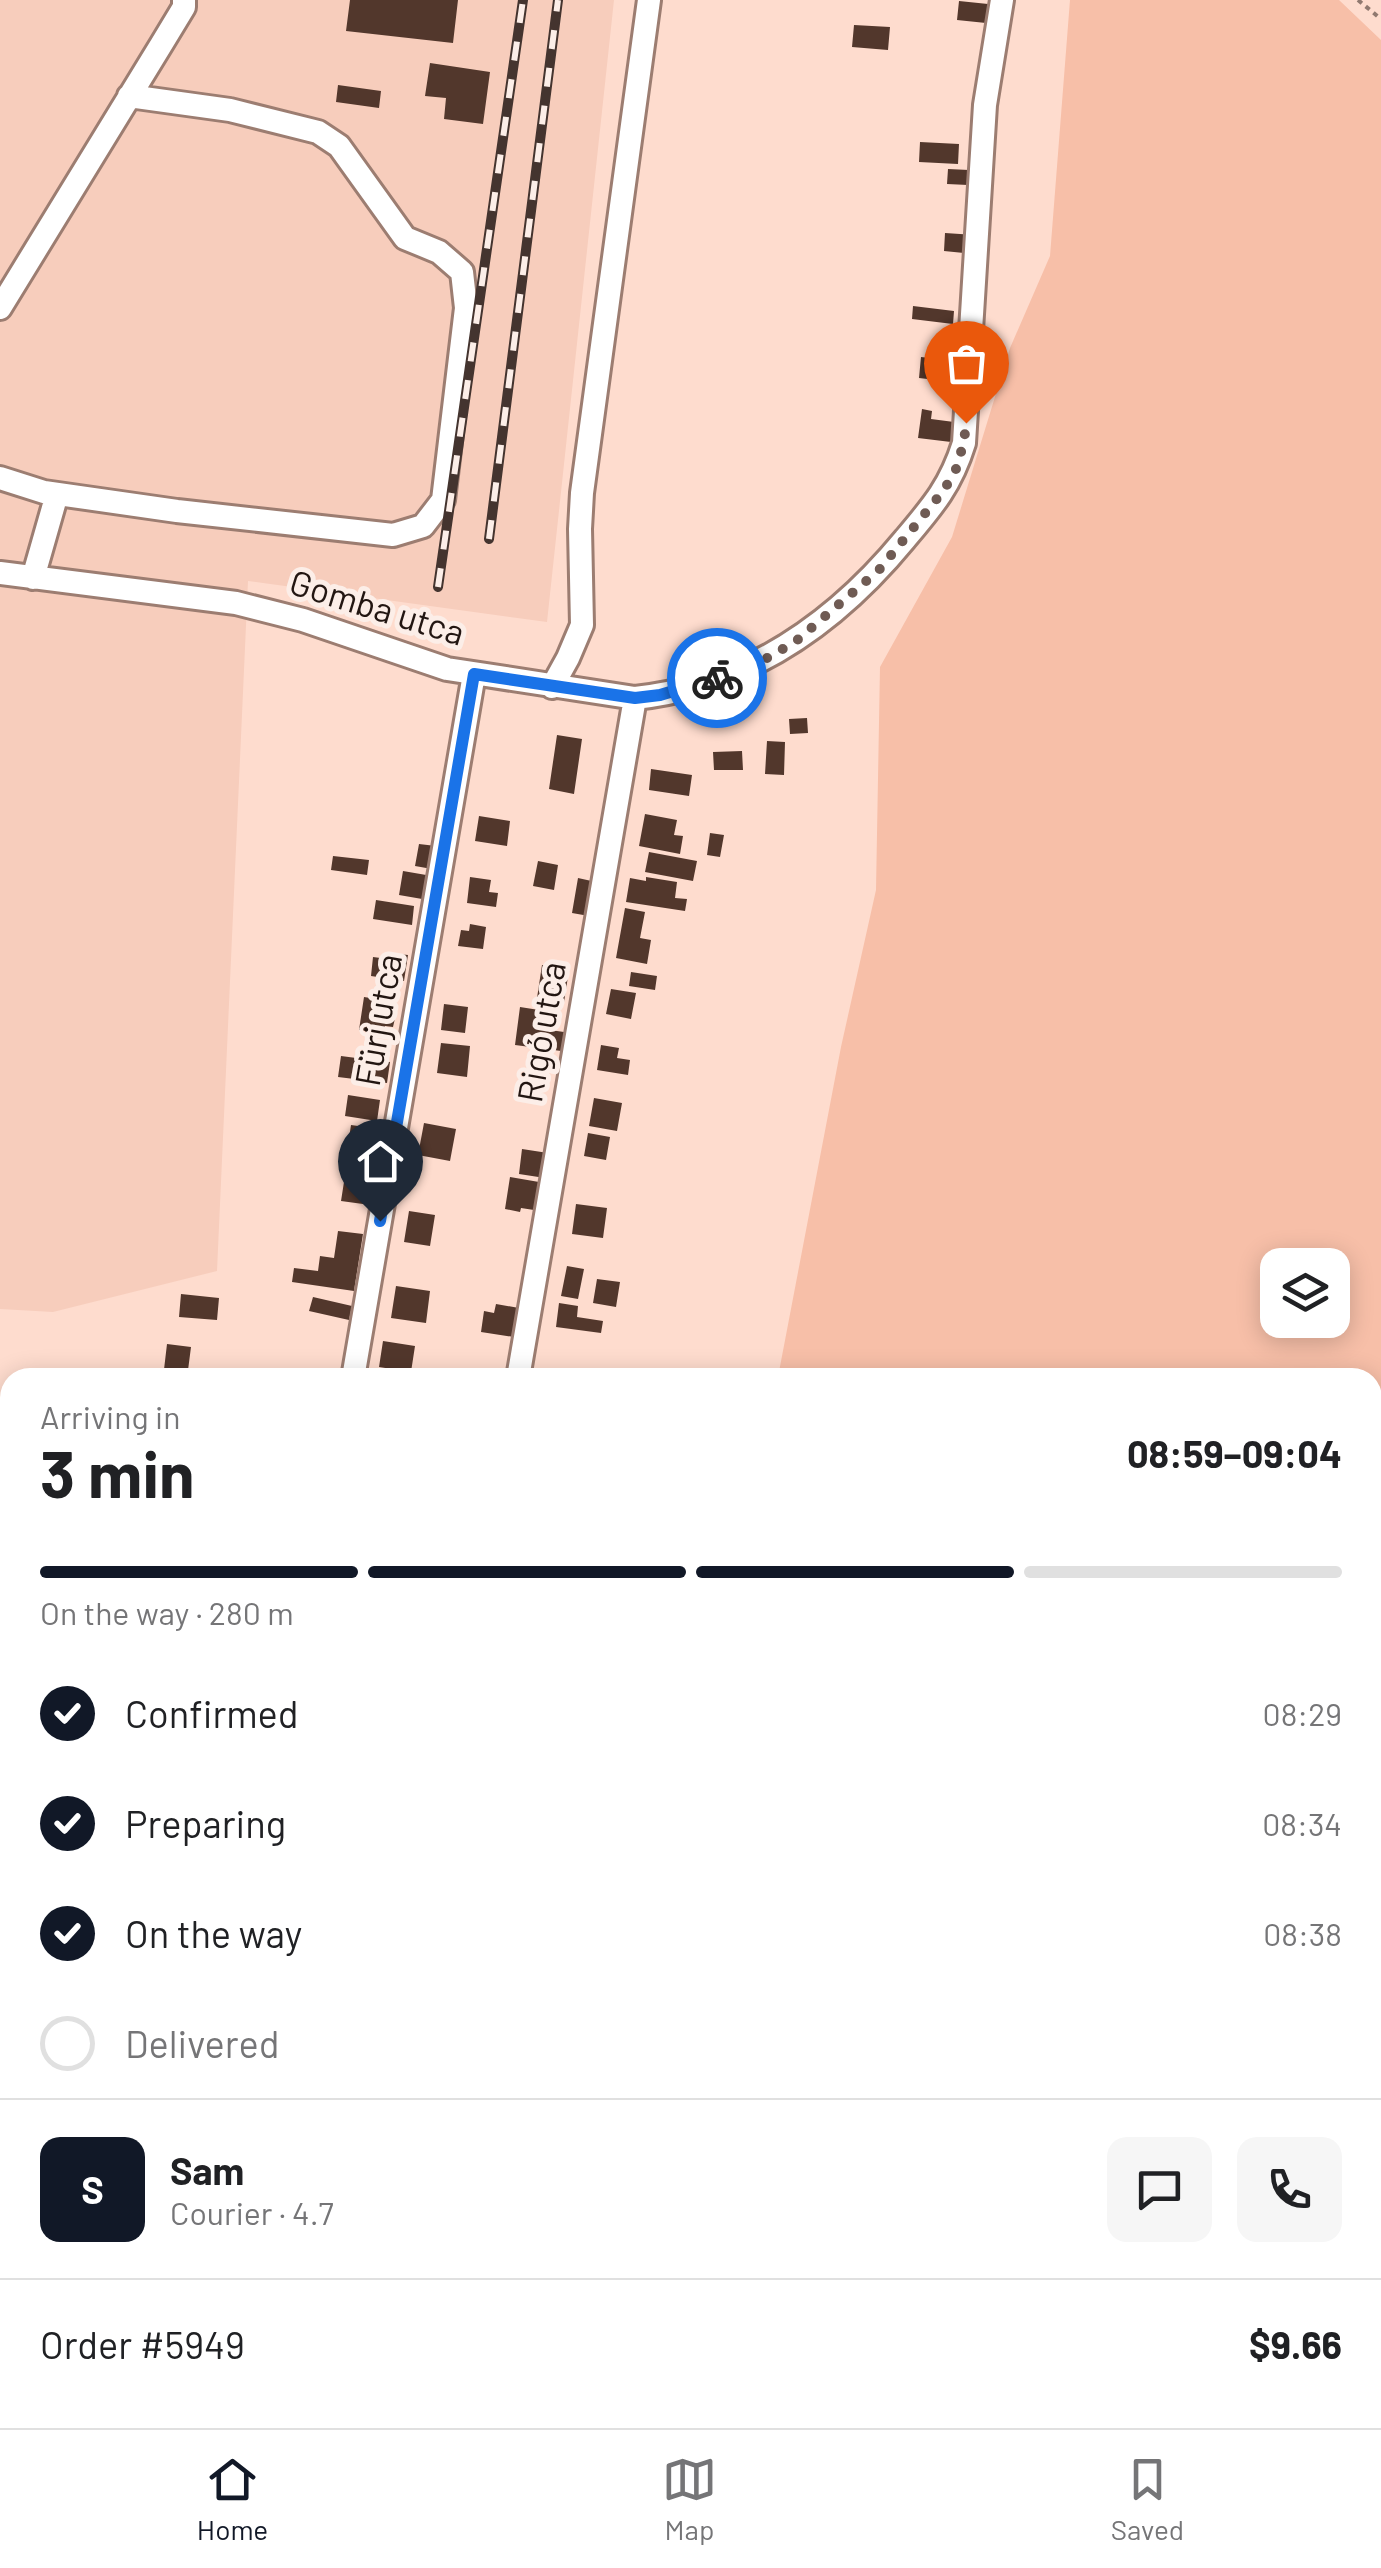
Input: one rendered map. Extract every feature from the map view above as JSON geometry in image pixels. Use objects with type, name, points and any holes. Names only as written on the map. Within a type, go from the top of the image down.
[{"type":"street","points":[[0,308],[184,6],[184,0]]},
{"type":"street","points":[[552,687],[582,624],[582,493],[649,0]]},
{"type":"street","name":"Gomba utca","points":[[0,573],[236,604],[304,620],[425,663],[635,698],[688,688],[762,661],[795,642],[879,570],[944,490],[956,469],[964,442],[985,105],[1002,0]]},
{"type":"street","points":[[0,478],[44,492],[392,535],[423,526],[443,500],[466,308],[462,272],[439,252],[405,238],[339,146],[318,132],[230,110],[129,96]]},
{"type":"street","points":[[33,578],[58,494]]},
{"type":"street","name":"Fürj utca","points":[[355,1368],[474,674]]},
{"type":"street","name":"Rigó utca","points":[[520,1368],[635,698]]},
{"type":"path","points":[[1358,0],[1381,19]]},
{"type":"shaded area","points":[[0,0],[614,0],[547,622],[248,581],[217,1271],[53,1312],[0,1309]]},
{"type":"shaded area","points":[[1070,0],[1339,0],[1381,40],[1381,1368],[780,1368],[841,1047],[876,890],[880,667],[952,537],[1010,348],[1050,256]]},
{"type":"building","points":[[350,0],[458,0],[453,43],[346,31]]},
{"type":"building","points":[[959,1],[988,4],[986,23],[957,20]]},
{"type":"building","points":[[854,25],[890,27],[888,50],[852,47]]},
{"type":"building","points":[[430,63],[490,72],[483,124],[444,119],[446,98],[425,96]]},
{"type":"building","points":[[338,85],[381,91],[379,108],[336,102]]},
{"type":"building","points":[[920,142],[959,144],[958,164],[919,162]]},
{"type":"building","points":[[948,169],[969,170],[968,185],[947,184]]},
{"type":"building","points":[[945,233],[975,235],[974,254],[944,251]]},
{"type":"building","points":[[913,306],[954,311],[953,324],[912,319]]},
{"type":"building","points":[[921,357],[955,361],[953,382],[919,378]]},
{"type":"building","points":[[922,409],[932,411],[931,419],[954,422],[951,442],[918,438]]},
{"type":"building","points":[[807,718],[808,733],[790,734],[789,719]]},
{"type":"building","points":[[557,735],[582,739],[574,794],[549,789]]},
{"type":"building","points":[[767,741],[785,742],[784,775],[765,774]]},
{"type":"building","points":[[742,751],[743,770],[714,770],[713,752]]},
{"type":"building","points":[[651,769],[692,775],[689,796],[649,790]]},
{"type":"building","points":[[645,814],[677,820],[674,835],[683,836],[680,854],[639,846]]},
{"type":"building","points":[[479,816],[510,821],[507,846],[475,841]]},
{"type":"building","points":[[710,833],[724,835],[720,857],[707,855]]},
{"type":"building","points":[[419,844],[436,846],[432,869],[415,866]]},
{"type":"building","points":[[649,852],[697,861],[693,881],[645,872]]},
{"type":"building","points":[[333,856],[369,860],[367,875],[331,870]]},
{"type":"building","points":[[538,861],[558,865],[554,890],[533,886]]},
{"type":"building","points":[[403,871],[432,876],[428,900],[399,895]]},
{"type":"building","points":[[470,877],[491,880],[489,892],[498,893],[496,907],[467,903]]},
{"type":"building","points":[[646,877],[677,882],[675,898],[687,899],[685,911],[626,902],[630,878],[646,881]]},
{"type":"building","points":[[578,878],[596,882],[589,916],[572,913]]},
{"type":"building","points":[[376,900],[414,906],[412,925],[373,919]]},
{"type":"building","points":[[625,908],[645,912],[640,938],[651,940],[647,964],[616,958]]},
{"type":"building","points":[[470,924],[486,927],[483,949],[458,946],[461,930],[469,931]]},
{"type":"building","points":[[389,953],[408,955],[404,981],[371,976],[373,957],[388,959]]},
{"type":"building","points":[[542,965],[569,970],[564,1002],[537,998]]},
{"type":"building","points":[[631,972],[657,976],[655,990],[629,986]]},
{"type":"building","points":[[611,989],[636,993],[631,1019],[606,1014]]},
{"type":"building","points":[[364,997],[389,1001],[387,1012],[396,1014],[393,1027],[385,1026],[384,1033],[359,1030]]},
{"type":"building","points":[[444,1004],[468,1007],[465,1033],[441,1030]]},
{"type":"building","points":[[520,1007],[539,1010],[538,1023],[551,1025],[550,1030],[571,1033],[569,1052],[515,1045]]},
{"type":"building","points":[[441,1043],[470,1046],[467,1077],[437,1073]]},
{"type":"building","points":[[601,1045],[619,1048],[617,1058],[630,1060],[628,1075],[597,1070]]},
{"type":"building","points":[[365,1050],[383,1052],[382,1061],[390,1062],[387,1083],[338,1077],[341,1056],[364,1059]]},
{"type":"building","points":[[348,1095],[380,1100],[377,1121],[345,1116]]},
{"type":"building","points":[[594,1098],[622,1103],[617,1131],[589,1126]]},
{"type":"building","points":[[424,1123],[456,1129],[450,1161],[418,1155]]},
{"type":"building","points":[[351,1125],[386,1130],[384,1150],[348,1145]]},
{"type":"building","points":[[588,1133],[610,1137],[606,1160],[584,1156]]},
{"type":"building","points":[[522,1149],[548,1153],[545,1178],[519,1174]]},
{"type":"building","points":[[348,1154],[383,1159],[380,1180],[345,1176]]},
{"type":"building","points":[[510,1177],[539,1182],[538,1186],[543,1187],[534,1210],[505,1209]]},
{"type":"building","points":[[344,1182],[365,1185],[363,1204],[341,1201]]},
{"type":"building","points":[[576,1204],[607,1208],[603,1238],[572,1234]]},
{"type":"building","points":[[409,1211],[435,1215],[430,1246],[404,1242]]},
{"type":"building","points":[[338,1231],[363,1234],[354,1291],[292,1282],[294,1268],[318,1271],[320,1256],[334,1258]]},
{"type":"building","points":[[567,1266],[584,1269],[578,1299],[561,1296]]},
{"type":"building","points":[[597,1279],[620,1282],[616,1307],[593,1303]]},
{"type":"building","points":[[396,1286],[430,1291],[426,1323],[391,1318]]},
{"type":"building","points":[[181,1294],[219,1298],[217,1320],[179,1317]]},
{"type":"building","points":[[313,1297],[352,1306],[349,1320],[309,1311]]},
{"type":"building","points":[[559,1303],[578,1306],[577,1317],[603,1321],[601,1333],[556,1327]]},
{"type":"building","points":[[496,1304],[519,1308],[514,1337],[481,1332],[484,1311],[494,1313]]},
{"type":"building","points":[[383,1341],[415,1346],[412,1368],[379,1367]]},
{"type":"building","points":[[167,1344],[191,1347],[188,1368],[164,1368]]},
{"type":"railway","points":[[438,587],[523,0]]},
{"type":"railway","points":[[489,539],[558,0]]},
{"type":"way so far","points":[[717,678],[762,661],[795,642],[879,570],[944,490],[956,469],[966,423]]},
{"type":"route","points":[[380,1221],[474,674],[635,698],[660,695],[717,678]]}]
